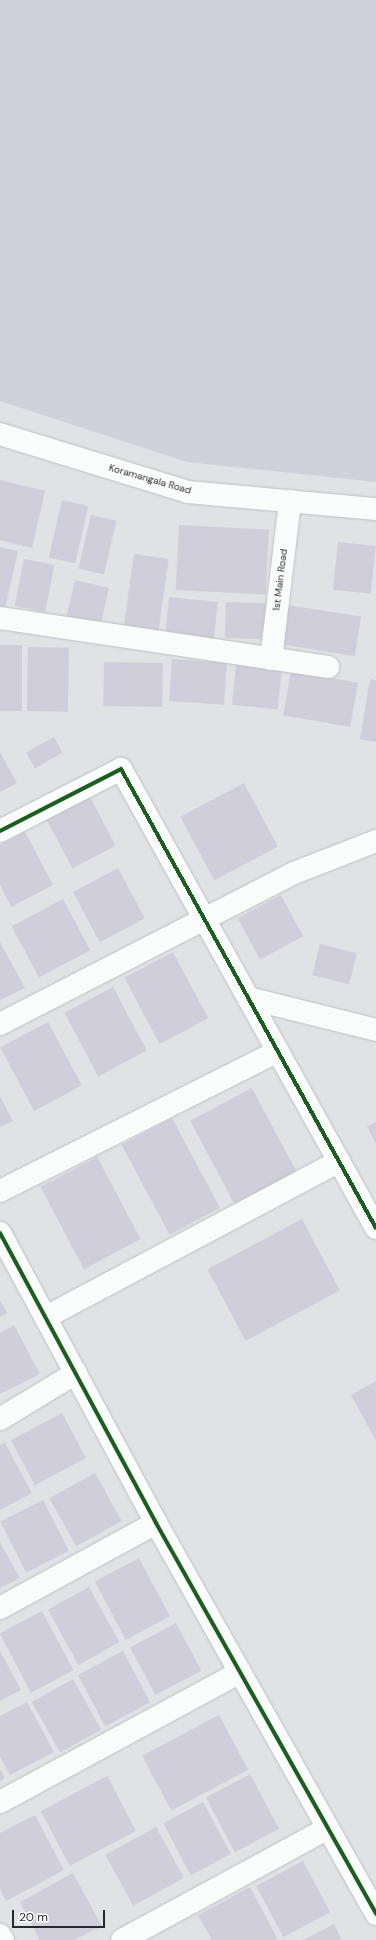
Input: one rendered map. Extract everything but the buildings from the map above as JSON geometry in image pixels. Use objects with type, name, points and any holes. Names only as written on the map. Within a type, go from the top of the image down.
[{"type":"street","name":"Koramangala Road","points":[[0,434],[188,492],[376,509]]},
{"type":"street","name":"1st Main Road","points":[[271,659],[290,501]]},
{"type":"street","points":[[0,618],[328,667]]},
{"type":"street","points":[[0,831],[121,769],[376,1228]]},
{"type":"street","points":[[0,1024],[294,873],[376,841]]},
{"type":"street","points":[[248,998],[376,1030]]},
{"type":"street","points":[[0,1191],[278,1051]]},
{"type":"street","points":[[46,1317],[339,1161]]},
{"type":"street","points":[[1,1238],[46,1317],[156,1523],[376,1914]]},
{"type":"street","points":[[0,1419],[76,1373]]},
{"type":"street","points":[[0,1608],[156,1523]]},
{"type":"street","points":[[0,1802],[240,1672]]},
{"type":"street","points":[[122,1940],[328,1828]]},
{"type":"street","points":[[0,1935],[3,1940]]},
{"type":"shaded area","points":[[0,0],[376,0],[376,482],[187,462],[0,401]]},
{"type":"cycle path","points":[[0,831],[121,769],[376,1228]]},
{"type":"cycle path","points":[[0,1233],[156,1523],[376,1914]]}]
